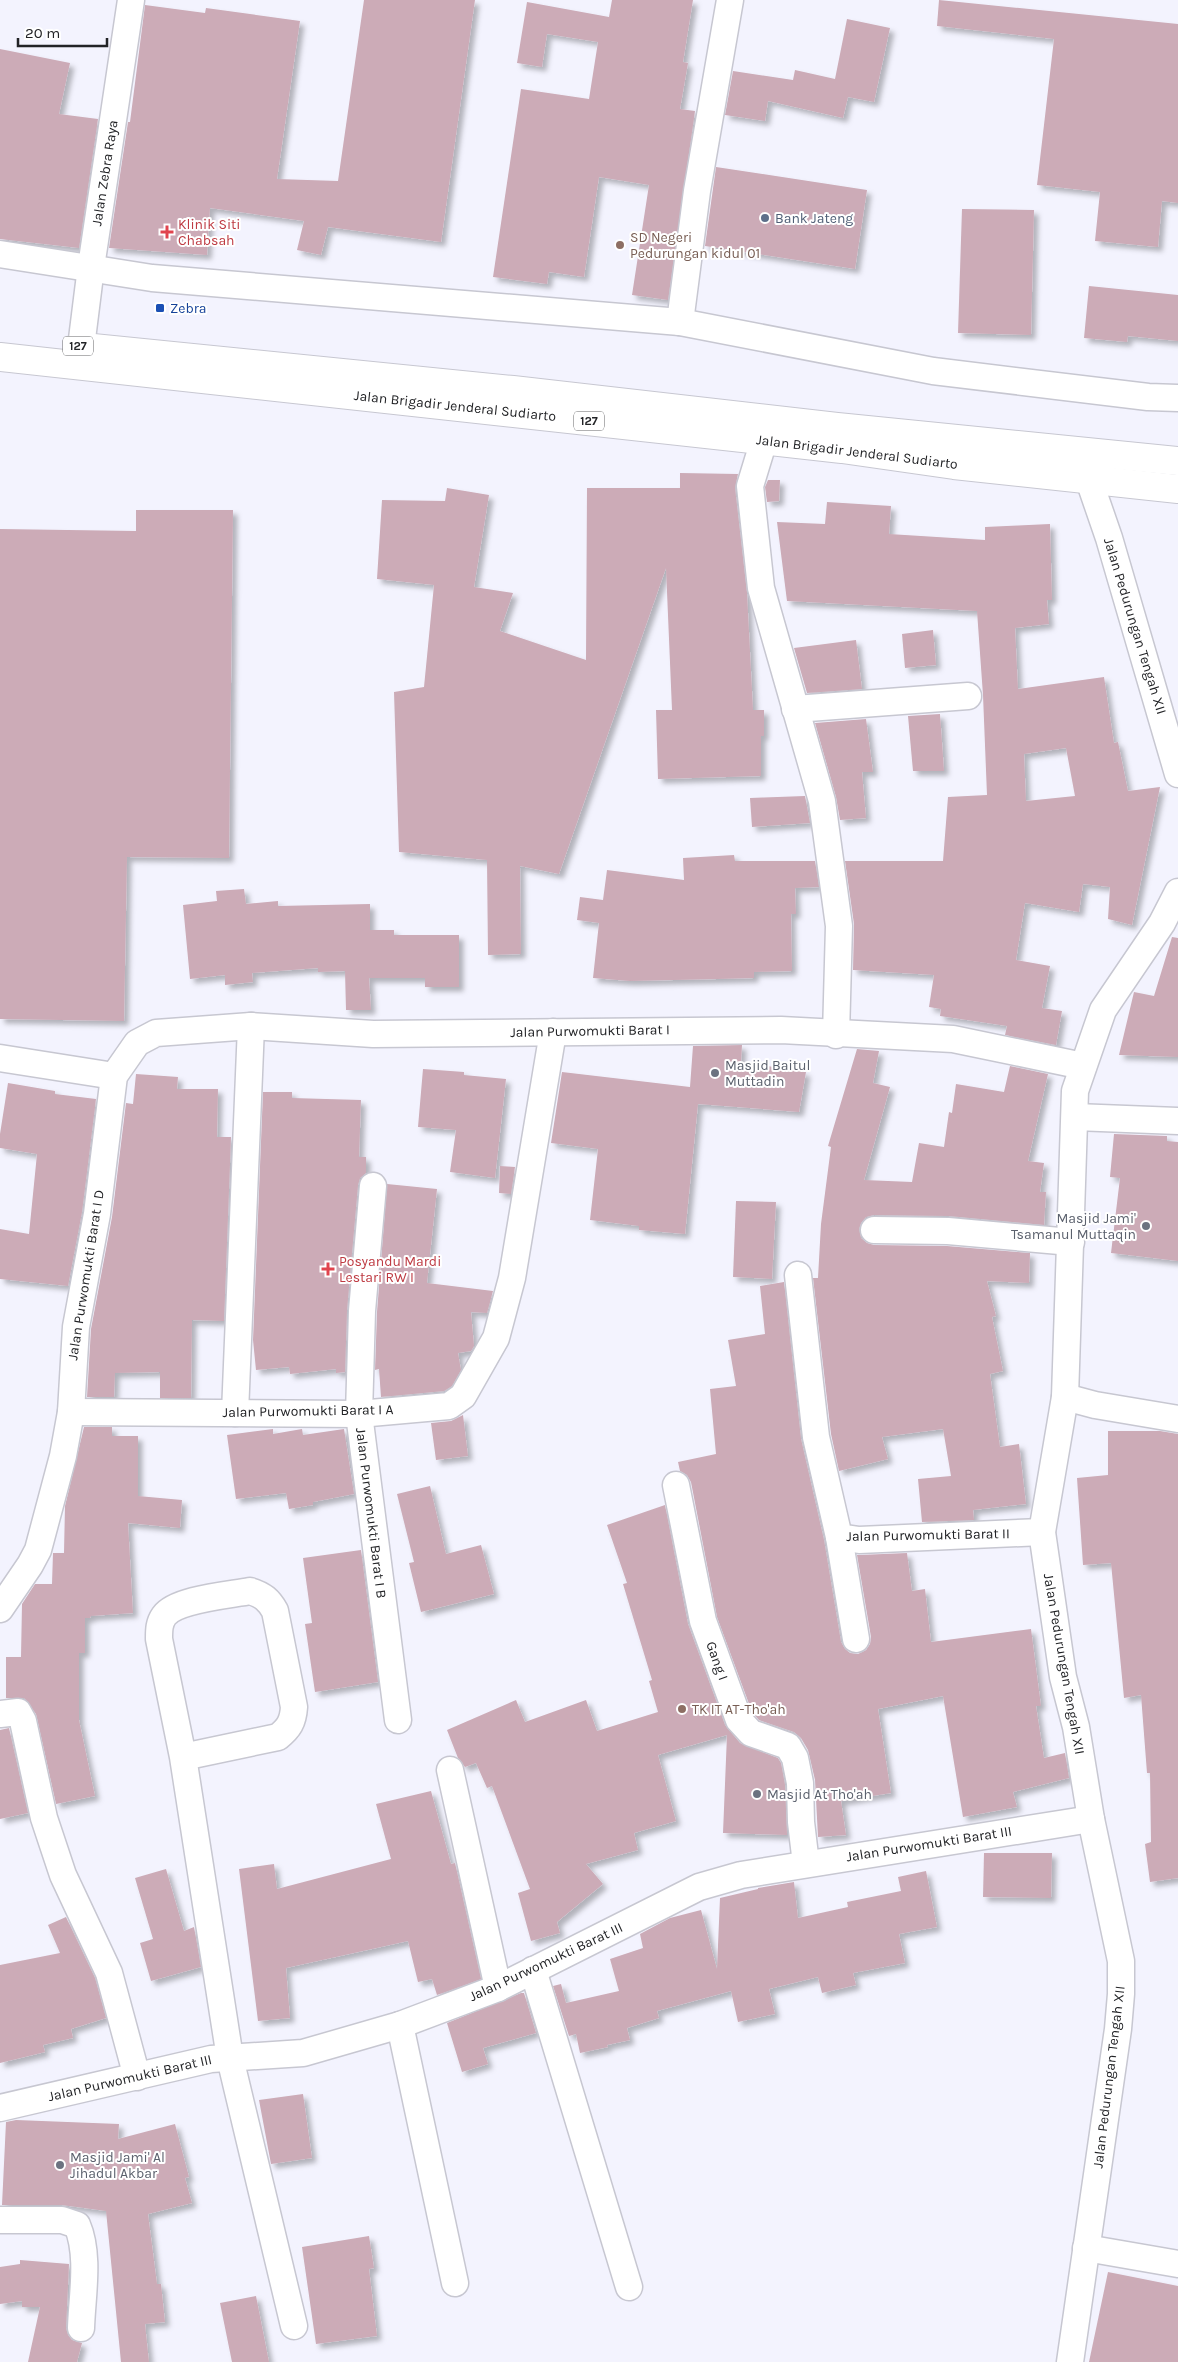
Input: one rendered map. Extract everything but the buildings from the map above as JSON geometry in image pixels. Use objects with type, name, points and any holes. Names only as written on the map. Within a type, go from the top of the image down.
[{"type":"main road","name":"Jalan Brigadir Jenderal Sudiarto","points":[[0,337],[511,400],[764,440],[1089,480],[1178,489]]},
{"type":"main road","name":"Jalan Brigadir Jenderal Sudiarto","points":[[0,357],[847,428],[1178,461]]},
{"type":"street","name":"Jalan Zebra Raya","points":[[81,346],[131,0]]},
{"type":"street","points":[[680,322],[698,183],[730,0]]},
{"type":"street","points":[[0,254],[152,278],[680,322],[933,371],[1178,398]]},
{"type":"street","points":[[764,440],[750,486],[761,588],[822,801],[840,926],[836,1035]]},
{"type":"street","name":"Jalan Pedurungan Tengah XII","points":[[1089,480],[1178,774]]},
{"type":"street","points":[[795,709],[968,696]]},
{"type":"street","name":"Jalan Pedurungan Tengah XII","points":[[1070,2362],[1122,1994],[1121,1961],[1091,1819],[1076,1727],[1063,1677],[1042,1532],[1065,1398],[1075,1091],[1103,1010],[1162,923],[1178,892]]},
{"type":"street","points":[[235,1412],[250,1026]]},
{"type":"street","name":"Jalan Purwomukti Barat I","points":[[114,1076],[137,1043],[156,1033],[250,1026],[373,1034],[781,1030],[836,1035],[953,1039],[1084,1066]]},
{"type":"street","name":"Jalan Purwomukti Barat I A","points":[[71,1412],[359,1414],[449,1406],[463,1396],[496,1338],[512,1278],[553,1032]]},
{"type":"street","points":[[0,1058],[114,1076]]},
{"type":"street","name":"Jalan Purwomukti Barat I D","points":[[0,1609],[38,1550],[63,1456],[71,1412],[71,1380],[76,1327],[97,1214],[114,1076]]},
{"type":"street","points":[[1075,1117],[1178,1121]]},
{"type":"street","name":"Jalan Purwomukti Barat I B","points":[[373,1186],[363,1295],[359,1414],[398,1720]]},
{"type":"street","points":[[874,1230],[948,1232],[1071,1242]]},
{"type":"street","name":"Jalan Purwomukti Barat II","points":[[798,1275],[816,1437],[839,1537],[859,1540],[1042,1532]]},
{"type":"street","points":[[1065,1398],[1178,1419]]},
{"type":"street","name":"Gang I","points":[[676,1485],[703,1621],[739,1720],[751,1733],[788,1746],[795,1758],[800,1783],[801,1822],[806,1864]]},
{"type":"street","points":[[839,1537],[856,1639]]},
{"type":"street","points":[[183,1757],[278,1737],[288,1729],[293,1719],[294,1707],[276,1611],[270,1601],[260,1594],[250,1591],[175,1606],[165,1614],[159,1625],[159,1638],[183,1757],[230,2058],[294,2326]]},
{"type":"street","points":[[0,1714],[18,1712],[23,1721],[47,1826],[63,1875],[109,1973],[137,2076]]},
{"type":"street","points":[[450,1770],[498,1988]]},
{"type":"street","name":"Jalan Purwomukti Barat III","points":[[0,2108],[211,2058],[303,2053],[400,2025],[498,1988],[699,1887],[741,1875],[1091,1819]]},
{"type":"street","points":[[533,1970],[629,2288]]},
{"type":"street","points":[[400,2025],[455,2283]]},
{"type":"street","points":[[0,2220],[62,2220],[77,2225],[82,2236],[84,2269],[81,2328]]},
{"type":"street","points":[[1086,2248],[1178,2264]]},
{"type":"place","name":"Bank Jateng","points":[[765,218]]},
{"type":"place","name":"Klinik Siti Chabsah","points":[[167,232]]},
{"type":"place","name":"SD Negeri Pedurungan kidul 01","points":[[620,245]]},
{"type":"place","name":"Zebra","points":[[160,308]]},
{"type":"place","name":"Masjid Baitul Muttadin","points":[[715,1073]]},
{"type":"place","name":"Masjid Jami' Tsamanul Muttaqin","points":[[1146,1226]]},
{"type":"place","name":"Posyandu Mardi Lestari RW I","points":[[328,1269]]},
{"type":"place","name":"TK IT AT-Tho'ah","points":[[682,1709]]},
{"type":"place","name":"Masjid At Tho'ah","points":[[757,1794]]},
{"type":"place","name":"Masjid Jami' Al Jihadul Akbar","points":[[60,2165]]}]
